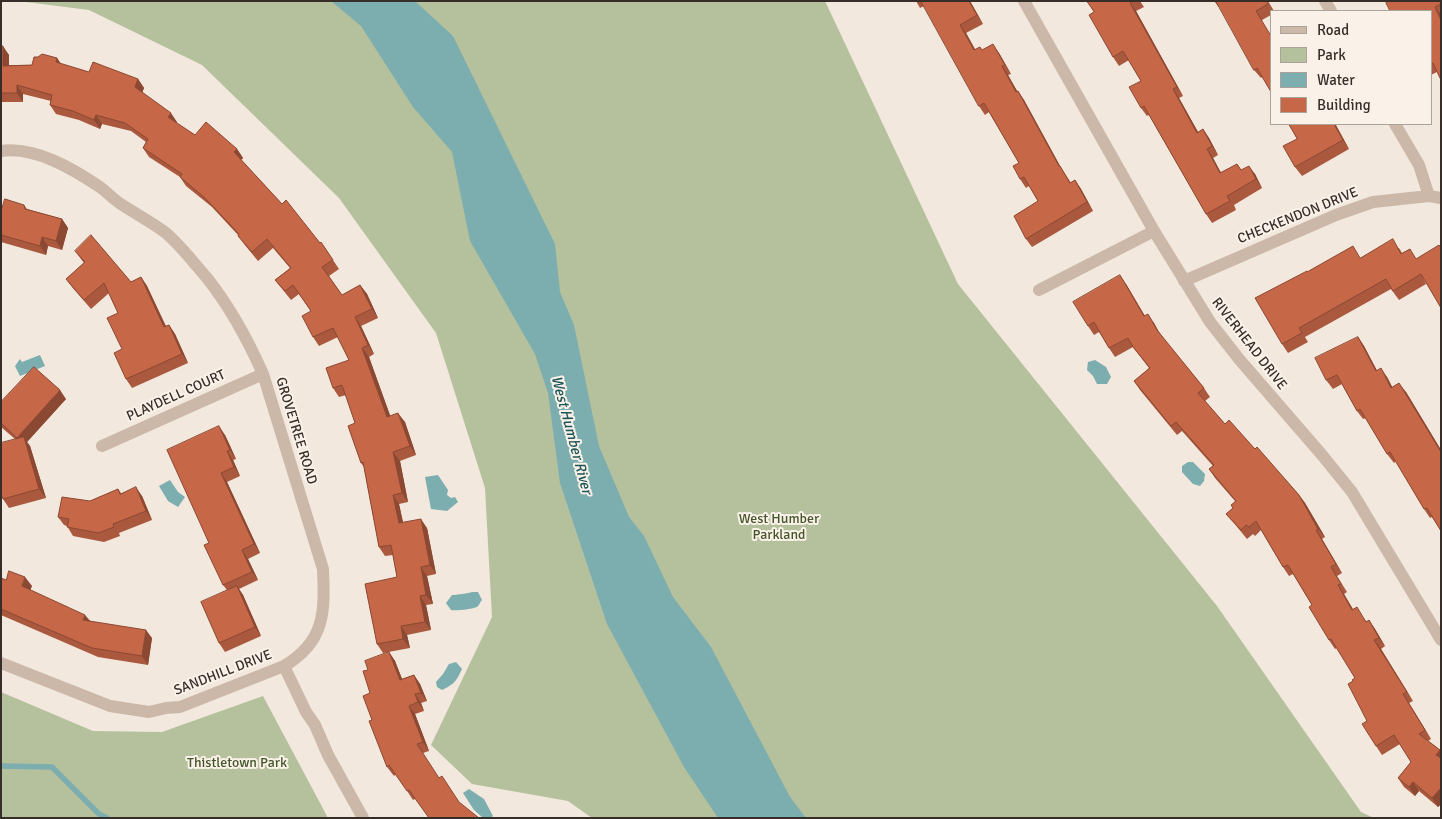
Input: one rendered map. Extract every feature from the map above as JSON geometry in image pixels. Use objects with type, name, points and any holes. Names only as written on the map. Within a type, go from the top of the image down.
[{"type":"street","name":"RIVERHEAD DRIVE","points":[[1024,1],[1154,231],[1210,322],[1352,492],[1441,640]]},
{"type":"street","points":[[1396,125],[1435,197]]},
{"type":"street","name":"GROVETREE ROAD","points":[[1,151],[11,150],[42,156],[74,172],[100,187],[166,234],[208,279],[226,303],[253,352],[263,374],[323,569],[323,616],[316,636],[294,660],[284,666]]},
{"type":"street","name":"CHECKENDON DRIVE","points":[[1184,281],[1354,208],[1373,202],[1435,197]]},
{"type":"street","points":[[1040,290],[1154,231]]},
{"type":"street","name":"PLAYDELL COURT","points":[[102,446],[263,374]]},
{"type":"street","name":"SANDHILL DRIVE","points":[[1,663],[110,706],[150,712],[166,708],[180,708],[284,666]]},
{"type":"street","points":[[284,666],[306,712],[315,725],[328,756],[363,818]]},
{"type":"green space","name":"West Humber Parkland","points":[[18,1],[825,1],[958,284],[1217,606],[1361,812],[1374,818],[592,818],[568,801],[472,784],[431,745],[492,617],[485,488],[436,333],[339,198],[202,65],[89,10]]},
{"type":"green space","name":"Thistletown Park","points":[[1,692],[93,731],[162,732],[263,696],[328,818],[1,818]]},
{"type":"water","name":"West Humber River","points":[[331,1],[415,1],[453,36],[555,244],[560,292],[574,325],[599,446],[629,517],[644,536],[673,597],[711,647],[790,797],[806,818],[718,818],[684,767],[607,624],[560,483],[548,393],[535,354],[470,241],[452,152],[413,107],[361,26]]},
{"type":"water","points":[[40,355],[45,366],[20,376],[15,366],[20,359],[22,362]]},
{"type":"water","points":[[1095,360],[1106,367],[1111,377],[1107,384],[1097,384],[1087,370],[1088,362]]},
{"type":"water","points":[[1188,462],[1193,462],[1205,474],[1204,481],[1200,486],[1193,484],[1182,472],[1182,466]]},
{"type":"water","points":[[438,475],[448,490],[447,495],[451,498],[455,497],[458,502],[447,511],[431,509],[425,477]]},
{"type":"water","points":[[170,480],[178,492],[185,497],[178,507],[168,501],[159,486]]},
{"type":"water","points":[[478,592],[482,600],[477,607],[451,610],[446,603],[452,595]]},
{"type":"water","points":[[456,662],[462,669],[456,680],[442,690],[437,687],[436,682],[449,664]]},
{"type":"water","points":[[469,789],[484,799],[493,816],[491,818],[483,818],[474,810],[463,793]]},
{"type":"building","points":[[921,1],[969,1],[977,15],[960,25],[974,50],[980,47],[982,50],[993,44],[1005,65],[1002,66],[1016,92],[1018,91],[1059,166],[1070,183],[1075,180],[1087,202],[1026,239],[1014,216],[1038,201],[1024,177],[1020,179],[1013,166],[1019,163],[984,103],[979,106]]},
{"type":"building","points":[[1087,1],[1132,1],[1130,3],[1177,87],[1173,89],[1197,133],[1203,129],[1212,146],[1207,149],[1220,173],[1237,164],[1241,170],[1249,166],[1256,179],[1227,196],[1230,201],[1206,214],[1144,106],[1141,108],[1129,87],[1141,81],[1123,51],[1113,57],[1089,15],[1094,12]]},
{"type":"building","points":[[1216,1],[1267,1],[1268,4],[1256,11],[1270,34],[1270,90],[1257,68],[1254,70]]},
{"type":"building","points":[[1391,1],[1441,1],[1441,4],[1435,7],[1441,20],[1441,80],[1432,64],[1432,10],[1390,10],[1386,3]]},
{"type":"building","points":[[1,46],[3,46],[3,66],[32,65],[34,57],[42,54],[57,58],[56,62],[89,72],[93,62],[138,79],[135,87],[171,113],[168,117],[195,135],[206,122],[237,149],[234,152],[282,204],[286,200],[321,242],[333,260],[322,267],[342,295],[360,285],[372,309],[355,317],[368,345],[362,348],[387,417],[398,413],[410,446],[393,452],[402,493],[393,495],[399,523],[421,519],[430,565],[421,567],[426,595],[420,596],[425,622],[401,626],[403,639],[377,644],[365,584],[397,577],[391,545],[379,547],[363,462],[361,463],[348,426],[355,423],[342,385],[333,388],[326,368],[349,360],[333,328],[313,337],[302,316],[311,311],[293,285],[285,291],[275,280],[291,268],[267,239],[252,252],[238,236],[239,234],[205,198],[180,177],[182,174],[143,148],[148,139],[125,123],[96,115],[94,120],[73,111],[50,105],[52,95],[17,85],[17,93],[1,93]]},
{"type":"building","points":[[1290,125],[1335,125],[1343,140],[1295,167],[1283,146],[1297,139]]},
{"type":"building","points":[[5,199],[24,205],[25,209],[62,219],[56,241],[42,237],[40,246],[1,235],[1,212]]},
{"type":"building","points":[[91,235],[131,282],[141,277],[164,327],[169,325],[182,354],[126,379],[114,353],[122,349],[107,318],[118,313],[104,283],[84,300],[66,279],[85,262],[75,251]]},
{"type":"building","points":[[1393,239],[1401,254],[1410,249],[1416,259],[1439,245],[1441,248],[1441,308],[1421,274],[1393,291],[1386,279],[1299,328],[1302,333],[1282,344],[1255,298],[1353,246],[1360,258]]},
{"type":"building","points":[[1120,275],[1144,316],[1148,314],[1157,330],[1204,388],[1198,393],[1225,424],[1229,420],[1255,449],[1257,447],[1299,495],[1318,529],[1316,530],[1336,564],[1331,567],[1341,584],[1338,585],[1352,610],[1357,607],[1366,622],[1369,620],[1379,638],[1374,640],[1407,692],[1403,694],[1425,730],[1419,734],[1440,750],[1436,755],[1441,758],[1441,788],[1432,798],[1413,782],[1409,787],[1398,778],[1411,762],[1394,735],[1376,746],[1362,724],[1367,721],[1348,684],[1355,678],[1309,607],[1312,605],[1288,565],[1283,567],[1256,521],[1249,527],[1246,525],[1241,530],[1226,514],[1233,508],[1231,505],[1236,501],[1209,469],[1214,465],[1176,422],[1171,426],[1134,381],[1150,368],[1128,338],[1109,348],[1094,322],[1088,326],[1073,302]]},
{"type":"building","points":[[1358,337],[1376,371],[1381,368],[1391,388],[1399,383],[1441,452],[1441,531],[1427,508],[1424,509],[1390,452],[1387,454],[1360,409],[1357,411],[1337,375],[1326,380],[1315,358]]},
{"type":"building","points":[[34,367],[60,390],[17,438],[1,423],[1,402]]},
{"type":"building","points":[[219,426],[230,450],[227,451],[234,467],[221,473],[254,544],[242,550],[252,572],[223,585],[204,545],[209,543],[167,450]]},
{"type":"building","points":[[24,437],[39,489],[3,499],[1,493],[1,443]]},
{"type":"building","points":[[136,487],[146,511],[113,524],[114,527],[98,533],[67,527],[69,519],[58,517],[62,497],[90,501],[118,489],[120,494]]},
{"type":"building","points":[[9,571],[25,577],[22,586],[85,615],[83,620],[146,630],[142,656],[92,648],[1,609],[1,578],[6,580]]},
{"type":"building","points":[[237,586],[255,627],[219,643],[201,602]]},
{"type":"building","points":[[389,652],[400,680],[414,675],[421,693],[415,694],[418,702],[409,706],[423,742],[417,744],[439,778],[442,776],[459,802],[479,818],[429,818],[389,765],[387,767],[369,721],[372,720],[363,696],[370,693],[363,671],[368,670],[365,661]]},
{"type":"waterway","points":[[1,766],[52,767],[99,814],[107,818]]}]
